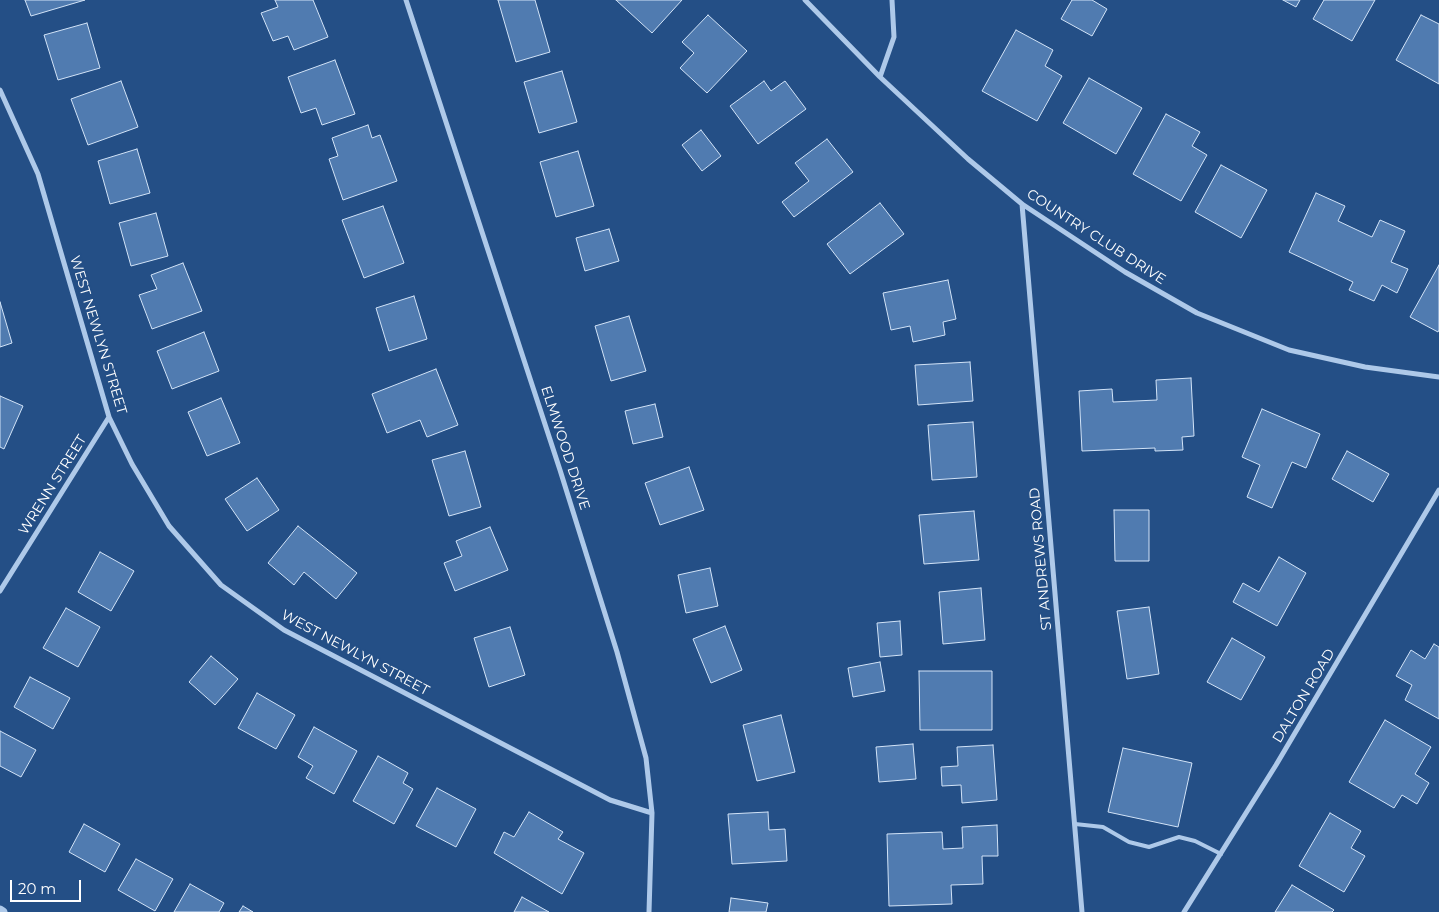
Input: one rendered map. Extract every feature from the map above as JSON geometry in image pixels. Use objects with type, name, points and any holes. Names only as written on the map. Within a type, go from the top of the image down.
[{"type":"street","name":"ELMWOOD DRIVE","points":[[406,0],[557,461],[614,643],[646,758],[652,813],[649,912]]},
{"type":"street","name":"COUNTRY CLUB DRIVE","points":[[805,0],[880,77],[968,159],[1022,204],[1125,272],[1198,313],[1289,350],[1365,368],[1439,377]]},
{"type":"street","points":[[880,77],[894,37],[892,0]]},
{"type":"street","name":"WEST NEWLYN STREET","points":[[0,90],[38,174],[109,417],[132,464],[169,526],[221,585],[284,630],[610,800],[652,813]]},
{"type":"street","name":"ST ANDREWS ROAD","points":[[1022,204],[1082,912]]},
{"type":"street","name":"WRENN STREET","points":[[0,591],[109,417]]},
{"type":"street","name":"DALTON ROAD","points":[[1184,912],[1276,765],[1439,490]]},
{"type":"lane","points":[[1075,824],[1103,827],[1129,842],[1149,847],[1179,837],[1196,841],[1221,854]]},
{"type":"building","points":[[25,0],[85,0],[31,16]]},
{"type":"building","points":[[275,0],[313,0],[328,37],[294,50],[288,36],[273,41],[261,13],[278,7]]},
{"type":"building","points":[[498,0],[535,0],[550,52],[516,62]]},
{"type":"building","points":[[616,0],[682,0],[652,33]]},
{"type":"building","points":[[1072,0],[1092,0],[1107,9],[1092,36],[1061,19]]},
{"type":"building","points":[[1283,0],[1300,0],[1296,7]]},
{"type":"building","points":[[1324,0],[1375,0],[1352,41],[1313,19]]},
{"type":"building","points":[[708,15],[747,51],[707,93],[680,68],[694,53],[682,42]]},
{"type":"building","points":[[1421,15],[1439,24],[1439,84],[1396,60]]},
{"type":"building","points":[[87,23],[100,68],[58,80],[44,35]]},
{"type":"building","points":[[1016,30],[1053,50],[1045,66],[1062,76],[1037,121],[982,91]]},
{"type":"building","points":[[335,60],[355,114],[322,125],[316,108],[301,113],[288,77]]},
{"type":"building","points":[[562,71],[577,122],[539,133],[524,82]]},
{"type":"building","points":[[1089,78],[1142,108],[1116,154],[1063,123]]},
{"type":"building","points":[[121,81],[138,127],[88,145],[71,99]]},
{"type":"building","points":[[764,81],[771,91],[785,81],[806,109],[758,144],[730,106]]},
{"type":"building","points":[[1166,114],[1200,132],[1192,146],[1207,155],[1181,201],[1133,174]]},
{"type":"building","points":[[368,125],[372,138],[380,135],[397,181],[343,200],[329,159],[338,156],[332,138]]},
{"type":"building","points":[[701,130],[721,156],[702,171],[682,145]]},
{"type":"building","points":[[827,139],[853,172],[794,217],[782,202],[809,181],[795,163]]},
{"type":"building","points":[[137,149],[150,193],[110,204],[98,161]]},
{"type":"building","points":[[578,151],[594,206],[556,217],[540,162]]},
{"type":"building","points":[[1221,165],[1267,190],[1241,238],[1195,212]]},
{"type":"building","points":[[1316,193],[1345,206],[1338,221],[1372,237],[1380,220],[1405,231],[1391,262],[1408,269],[1397,293],[1382,285],[1374,301],[1349,290],[1353,282],[1289,252]]},
{"type":"building","points":[[880,203],[904,234],[850,274],[827,244]]},
{"type":"building","points":[[383,206],[404,263],[364,278],[342,220]]},
{"type":"building","points":[[156,213],[168,256],[131,266],[119,223]]},
{"type":"building","points":[[609,229],[619,261],[585,271],[576,238]]},
{"type":"building","points":[[183,263],[202,311],[152,329],[139,295],[157,289],[151,275]]},
{"type":"building","points":[[1439,265],[1439,330],[1438,332],[1410,317]]},
{"type":"building","points":[[948,280],[956,319],[943,322],[945,335],[913,342],[910,326],[891,330],[883,293]]},
{"type":"building","points":[[414,296],[427,339],[389,351],[376,308]]},
{"type":"building","points":[[0,302],[12,343],[0,347]]},
{"type":"building","points":[[629,316],[646,371],[611,381],[595,326]]},
{"type":"building","points":[[204,332],[219,371],[172,389],[157,351]]},
{"type":"building","points":[[970,362],[973,401],[918,405],[915,365]]},
{"type":"building","points":[[436,369],[458,425],[427,437],[420,420],[387,433],[372,394]]},
{"type":"building","points":[[1191,378],[1194,436],[1182,437],[1183,450],[1155,451],[1155,448],[1082,451],[1079,391],[1112,389],[1113,402],[1157,400],[1156,380]]},
{"type":"building","points":[[0,396],[23,406],[4,449],[0,447]]},
{"type":"building","points":[[221,398],[240,443],[207,456],[188,412]]},
{"type":"building","points":[[655,404],[663,437],[633,444],[625,411]]},
{"type":"building","points":[[1262,409],[1320,434],[1306,468],[1292,462],[1272,508],[1247,497],[1260,465],[1242,457]]},
{"type":"building","points":[[973,422],[977,477],[932,480],[928,425]]},
{"type":"building","points":[[465,451],[481,507],[449,516],[432,460]]},
{"type":"building","points":[[1347,451],[1389,474],[1373,502],[1332,479]]},
{"type":"building","points":[[689,467],[704,510],[660,525],[645,483]]},
{"type":"building","points":[[257,478],[279,510],[247,531],[225,499]]},
{"type":"building","points":[[1114,510],[1149,510],[1149,561],[1115,561]]},
{"type":"building","points":[[974,511],[979,560],[924,564],[919,515]]},
{"type":"building","points":[[298,526],[357,573],[336,599],[304,572],[294,585],[268,563]]},
{"type":"building","points":[[490,527],[508,570],[455,591],[444,563],[462,556],[456,541]]},
{"type":"building","points":[[100,552],[134,571],[111,611],[78,592]]},
{"type":"building","points":[[1279,557],[1306,573],[1277,626],[1233,602],[1243,583],[1259,592]]},
{"type":"building","points":[[710,568],[718,606],[686,613],[678,575]]},
{"type":"building","points":[[981,588],[985,640],[943,644],[939,592]]},
{"type":"building","points":[[1149,607],[1159,674],[1127,679],[1117,611]]},
{"type":"building","points":[[66,608],[100,627],[78,667],[43,648]]},
{"type":"building","points":[[900,621],[902,655],[880,657],[877,623]]},
{"type":"building","points":[[725,626],[742,670],[711,683],[693,639]]},
{"type":"building","points":[[510,627],[525,675],[489,687],[474,638]]},
{"type":"building","points":[[1232,638],[1265,657],[1241,700],[1207,682]]},
{"type":"building","points":[[1434,644],[1439,647],[1439,719],[1405,700],[1412,685],[1396,676],[1411,650],[1425,659]]},
{"type":"building","points":[[211,656],[238,679],[215,705],[189,682]]},
{"type":"building","points":[[880,662],[885,691],[853,697],[848,668]]},
{"type":"building","points":[[919,671],[992,671],[992,730],[920,730]]},
{"type":"building","points":[[30,677],[70,698],[53,729],[14,707]]},
{"type":"building","points":[[257,693],[295,715],[276,749],[238,728]]},
{"type":"building","points":[[781,715],[795,772],[757,781],[743,725]]},
{"type":"building","points":[[1385,720],[1431,747],[1415,774],[1429,783],[1417,804],[1402,795],[1394,808],[1349,782]]},
{"type":"building","points":[[314,727],[357,751],[334,794],[306,778],[313,766],[298,757]]},
{"type":"building","points":[[0,731],[36,750],[21,777],[0,766]]},
{"type":"building","points":[[913,744],[916,779],[879,782],[876,747]]},
{"type":"building","points":[[993,745],[997,800],[962,803],[961,785],[942,786],[941,767],[958,766],[957,747]]},
{"type":"building","points":[[1123,748],[1192,763],[1178,827],[1108,812]]},
{"type":"building","points":[[378,756],[408,773],[403,783],[413,789],[394,824],[353,801]]},
{"type":"building","points":[[437,788],[476,809],[456,847],[416,826]]},
{"type":"building","points":[[529,812],[563,832],[558,839],[584,853],[562,894],[494,853],[504,832],[514,837]]},
{"type":"building","points":[[768,812],[769,830],[785,829],[787,861],[732,864],[728,814]]},
{"type":"building","points":[[1330,813],[1361,831],[1351,848],[1365,856],[1344,892],[1299,866]]},
{"type":"building","points":[[84,824],[120,844],[105,872],[69,852]]},
{"type":"building","points":[[997,825],[998,856],[982,856],[983,884],[951,885],[952,904],[889,906],[887,834],[942,832],[943,849],[963,848],[962,827]]},
{"type":"building","points":[[136,859],[173,879],[155,911],[118,890]]},
{"type":"building","points":[[190,884],[224,903],[219,912],[174,912]]},
{"type":"building","points":[[1292,885],[1334,910],[1332,912],[1275,912]]},
{"type":"building","points":[[522,897],[549,912],[514,912]]},
{"type":"building","points":[[731,898],[768,903],[766,912],[729,912]]},
{"type":"building","points":[[243,906],[253,912],[239,912]]}]
